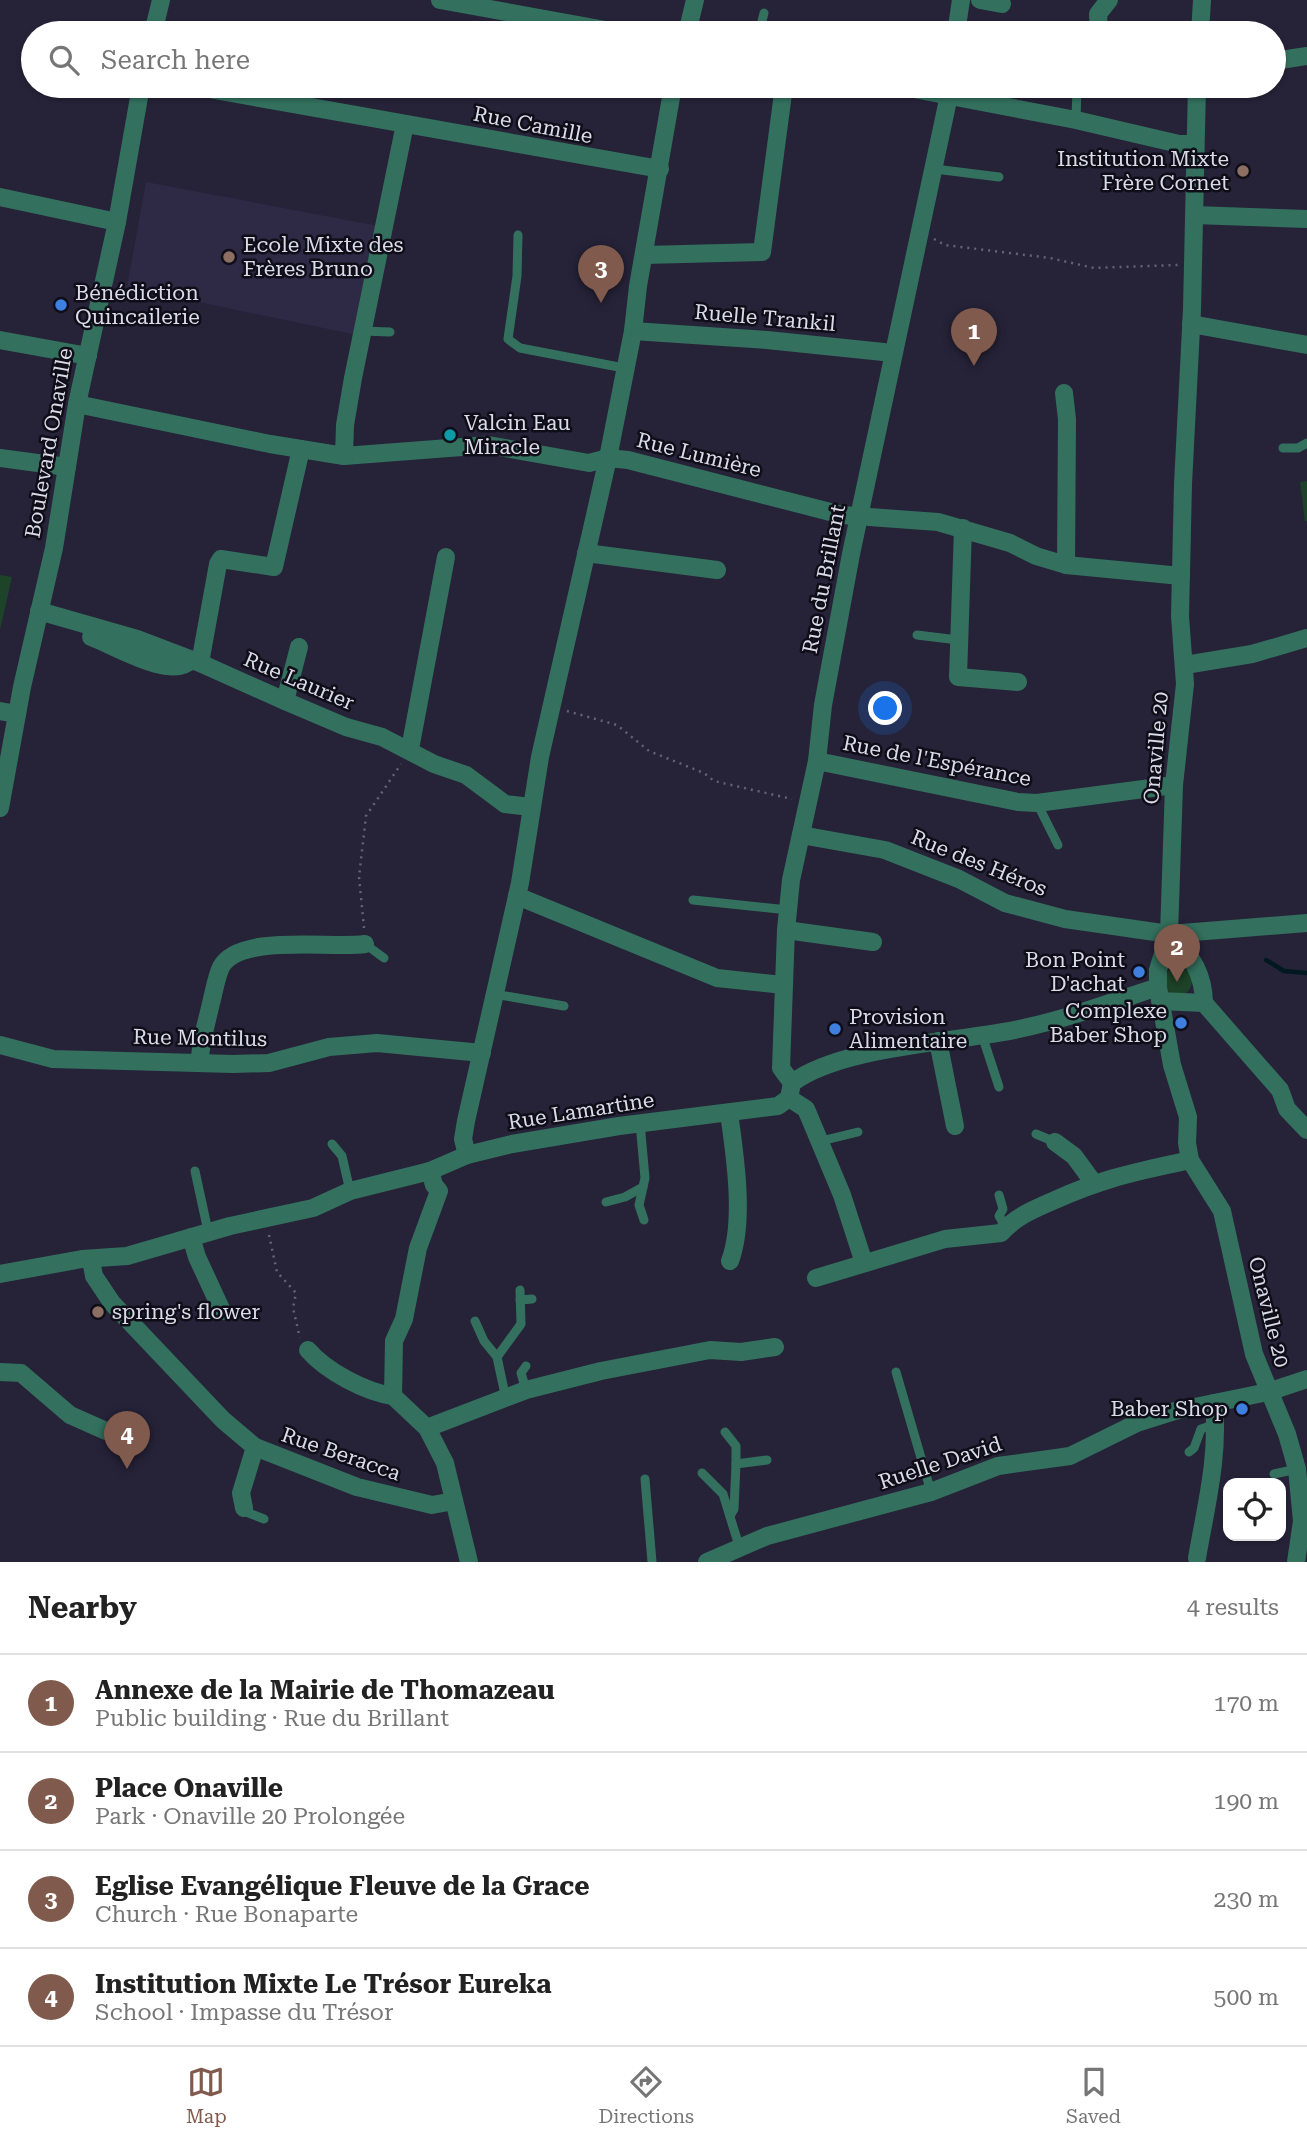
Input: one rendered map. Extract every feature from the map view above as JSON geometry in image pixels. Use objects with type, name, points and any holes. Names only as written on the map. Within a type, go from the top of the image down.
[{"type":"street","points":[[156,21],[161,0]]},
{"type":"street","points":[[440,0],[556,21]]},
{"type":"street","points":[[690,21],[695,0]]},
{"type":"street","points":[[958,21],[961,0]]},
{"type":"street","points":[[980,0],[1002,4]]},
{"type":"street","points":[[1098,21],[1098,14],[1109,0]]},
{"type":"street","points":[[1201,21],[1202,0]]},
{"type":"street","points":[[1286,59],[1307,56]]},
{"type":"street","name":"Boulevard Onaville","points":[[0,808],[8,713],[38,616],[54,548],[77,404],[117,222],[139,98]]},
{"type":"street","name":"Rue Camille","points":[[259,98],[660,169]]},
{"type":"street","points":[[393,1396],[394,1341],[404,1319],[418,1248],[439,1191],[462,1158],[466,1121],[517,896],[551,706],[608,458],[633,331],[671,98]]},
{"type":"street","points":[[644,255],[767,254],[783,98]]},
{"type":"street","name":"Rue du Brillant","points":[[790,1091],[781,1068],[788,910],[817,761],[823,705],[860,516],[949,98]]},
{"type":"street","points":[[980,98],[1179,144],[1195,144]]},
{"type":"street","name":"Onaville 20","points":[[1197,98],[1180,616],[1185,665],[1174,785],[1169,933],[1158,970],[1159,994],[1172,1065],[1188,1117],[1187,1143],[1190,1160],[1222,1211],[1254,1354],[1283,1425],[1297,1469],[1302,1521],[1296,1562]]},
{"type":"street","points":[[344,456],[345,425],[405,124]]},
{"type":"street","points":[[0,197],[117,222]]},
{"type":"street","points":[[1194,215],[1307,219]]},
{"type":"street","points":[[1191,324],[1307,345]]},
{"type":"street","name":"Ruelle Trankil","points":[[633,331],[766,340],[893,353]]},
{"type":"street","points":[[0,340],[88,356]]},
{"type":"street","points":[[1064,393],[1067,419],[1066,565]]},
{"type":"street","name":"Rue Lumière","points":[[77,404],[344,456],[488,445],[589,463],[608,458],[628,460],[842,515],[938,522],[963,528],[1066,565],[1181,576]]},
{"type":"street","points":[[196,661],[221,559],[274,568],[301,449]]},
{"type":"street","points":[[0,458],[67,467]]},
{"type":"street","points":[[963,528],[958,677],[1018,682]]},
{"type":"street","points":[[586,553],[717,570]]},
{"type":"street","points":[[410,749],[446,557]]},
{"type":"street","name":"Rue Laurier","points":[[38,616],[129,637],[196,661],[285,701],[410,749],[434,764],[466,775],[505,804],[531,807]]},
{"type":"street","points":[[1185,665],[1252,654],[1307,638]]},
{"type":"street","points":[[285,701],[299,647]]},
{"type":"street","name":"Rue de l'Espérance","points":[[817,761],[990,797],[1037,803],[1174,785]]},
{"type":"street","name":"Rue des Héros","points":[[801,835],[885,850],[959,879],[1005,903],[1045,915],[1169,933],[1276,928],[1307,923]]},
{"type":"street","points":[[517,896],[717,978],[783,985]]},
{"type":"street","points":[[786,929],[873,942]]},
{"type":"street","points":[[1169,933],[1187,949],[1193,960],[1203,1003],[1280,1090],[1287,1109],[1306,1127]]},
{"type":"street","points":[[200,1061],[216,985],[222,966],[230,957],[266,947],[365,944]]},
{"type":"street","points":[[1159,994],[1203,1003]]},
{"type":"street","name":"Rue Lamartine","points":[[0,1274],[82,1259],[127,1256],[200,1234],[313,1208],[350,1191],[430,1171],[462,1158],[640,1123],[778,1106],[790,1091],[813,1071],[853,1058],[982,1035],[1159,994]]},
{"type":"street","points":[[938,1041],[955,1126]]},
{"type":"street","name":"Rue Montilus","points":[[0,1045],[53,1059],[269,1063],[328,1047],[377,1043],[482,1053]]},
{"type":"street","points":[[790,1091],[806,1109],[821,1141],[864,1263]]},
{"type":"street","points":[[729,1113],[734,1143],[737,1243],[730,1261]]},
{"type":"street","points":[[1055,1142],[1074,1156],[1093,1182]]},
{"type":"street","points":[[816,1278],[945,1239],[1001,1233],[1024,1214],[1093,1182],[1136,1169],[1190,1160]]},
{"type":"street","points":[[430,1171],[439,1191]]},
{"type":"street","points":[[200,1234],[197,1257],[222,1311]]},
{"type":"street","name":"Rue Beracca","points":[[91,1260],[94,1276],[112,1303],[223,1420],[256,1447],[357,1488],[432,1505],[454,1501]]},
{"type":"street","points":[[427,1428],[526,1390],[601,1370],[710,1350],[741,1352],[775,1347]]},
{"type":"street","points":[[307,1350],[317,1360],[352,1380],[393,1396],[427,1428],[445,1463],[469,1562]]},
{"type":"street","points":[[0,1372],[21,1373],[70,1415],[107,1431]]},
{"type":"street","name":"Ruelle David","points":[[707,1562],[797,1526],[931,1492],[998,1466],[1070,1456],[1137,1423],[1268,1392],[1307,1379]]},
{"type":"street","points":[[1197,1558],[1209,1502],[1216,1424],[1213,1403]]},
{"type":"street","points":[[244,1508],[242,1493],[256,1447]]},
{"type":"lane","points":[[762,21],[764,13]]},
{"type":"lane","points":[[1076,120],[1077,98]]},
{"type":"lane","points":[[934,169],[999,177]]},
{"type":"lane","points":[[518,235],[517,276],[508,339],[520,348],[624,368]]},
{"type":"lane","points":[[363,331],[390,332]]},
{"type":"lane","points":[[1283,448],[1307,443]]},
{"type":"lane","points":[[917,635],[958,640]]},
{"type":"lane","points":[[1037,803],[1058,845]]},
{"type":"lane","points":[[693,900],[788,910]]},
{"type":"lane","points":[[365,944],[384,958]]},
{"type":"lane","points":[[494,994],[564,1006]]},
{"type":"lane","points":[[982,1035],[999,1087]]},
{"type":"lane","points":[[640,1123],[643,1187],[639,1194],[643,1220]]},
{"type":"lane","points":[[821,1141],[858,1132]]},
{"type":"lane","points":[[1036,1134],[1055,1142]]},
{"type":"lane","points":[[332,1144],[342,1156],[350,1191]]},
{"type":"lane","points":[[195,1171],[200,1234]]},
{"type":"lane","points":[[607,1202],[643,1187]]},
{"type":"lane","points":[[999,1195],[1003,1209],[999,1216],[1006,1227]]},
{"type":"lane","points":[[497,1357],[521,1324],[520,1295],[532,1299]]},
{"type":"lane","points":[[475,1321],[484,1341],[497,1357],[506,1399]]},
{"type":"lane","points":[[526,1366],[521,1373],[526,1390]]},
{"type":"lane","points":[[896,1372],[931,1492]]},
{"type":"lane","points":[[1189,1452],[1197,1442],[1200,1429],[1216,1424]]},
{"type":"lane","points":[[725,1432],[736,1446],[734,1510],[730,1516]]},
{"type":"lane","points":[[736,1464],[767,1460]]},
{"type":"lane","points":[[1274,1474],[1297,1469]]},
{"type":"lane","points":[[702,1473],[723,1493],[740,1549]]},
{"type":"lane","points":[[645,1479],[652,1562]]},
{"type":"lane","points":[[244,1508],[246,1512],[264,1519]]},
{"type":"path","points":[[920,225],[929,236],[945,245],[1051,258],[1094,268],[1156,265],[1192,268]]},
{"type":"path","points":[[551,706],[617,725],[649,751],[704,773],[714,781],[809,803]]},
{"type":"path","points":[[365,944],[359,877],[366,816],[410,749]]},
{"type":"path","points":[[263,1219],[278,1272],[296,1293],[293,1308],[295,1322],[307,1350]]},
{"type":"shaded area","points":[[146,182],[378,226],[357,335],[127,287]]},
{"type":"green space","points":[[1307,481],[1307,521],[1305,522],[1300,482]]},
{"type":"green space","points":[[0,575],[12,577],[0,630]]},
{"type":"green space","points":[[1178,967],[1188,971],[1192,981],[1188,991],[1178,995],[1168,991],[1164,981],[1168,971]]},
{"type":"waterway","points":[[1266,960],[1284,971],[1307,973]]},
{"type":"place","name":"Institution Mixte Frère Cornet","points":[[1243,171]]},
{"type":"place","name":"Ecole Mixte des Frères Bruno","points":[[229,257]]},
{"type":"place","name":"Eglise Evangélique Fleuve de la Grace","points":[[601,303]]},
{"type":"place","name":"Bénédiction Quincailerie","points":[[61,305]]},
{"type":"place","name":"Annexe de la Mairie de Thomazeau","points":[[974,366]]},
{"type":"place","name":"Valcin Eau Miracle","points":[[450,435]]},
{"type":"place","name":"Bon Point D'achat","points":[[1139,972]]},
{"type":"place","name":"Place Onaville","points":[[1177,982]]},
{"type":"place","name":"Complexe Baber Shop","points":[[1181,1023]]},
{"type":"place","name":"Provision Alimentaire","points":[[835,1029]]},
{"type":"place","name":"spring's flower","points":[[98,1312]]},
{"type":"place","name":"Baber Shop","points":[[1242,1409]]},
{"type":"place","name":"Institution Mixte Le Trésor Eureka","points":[[127,1469]]}]
